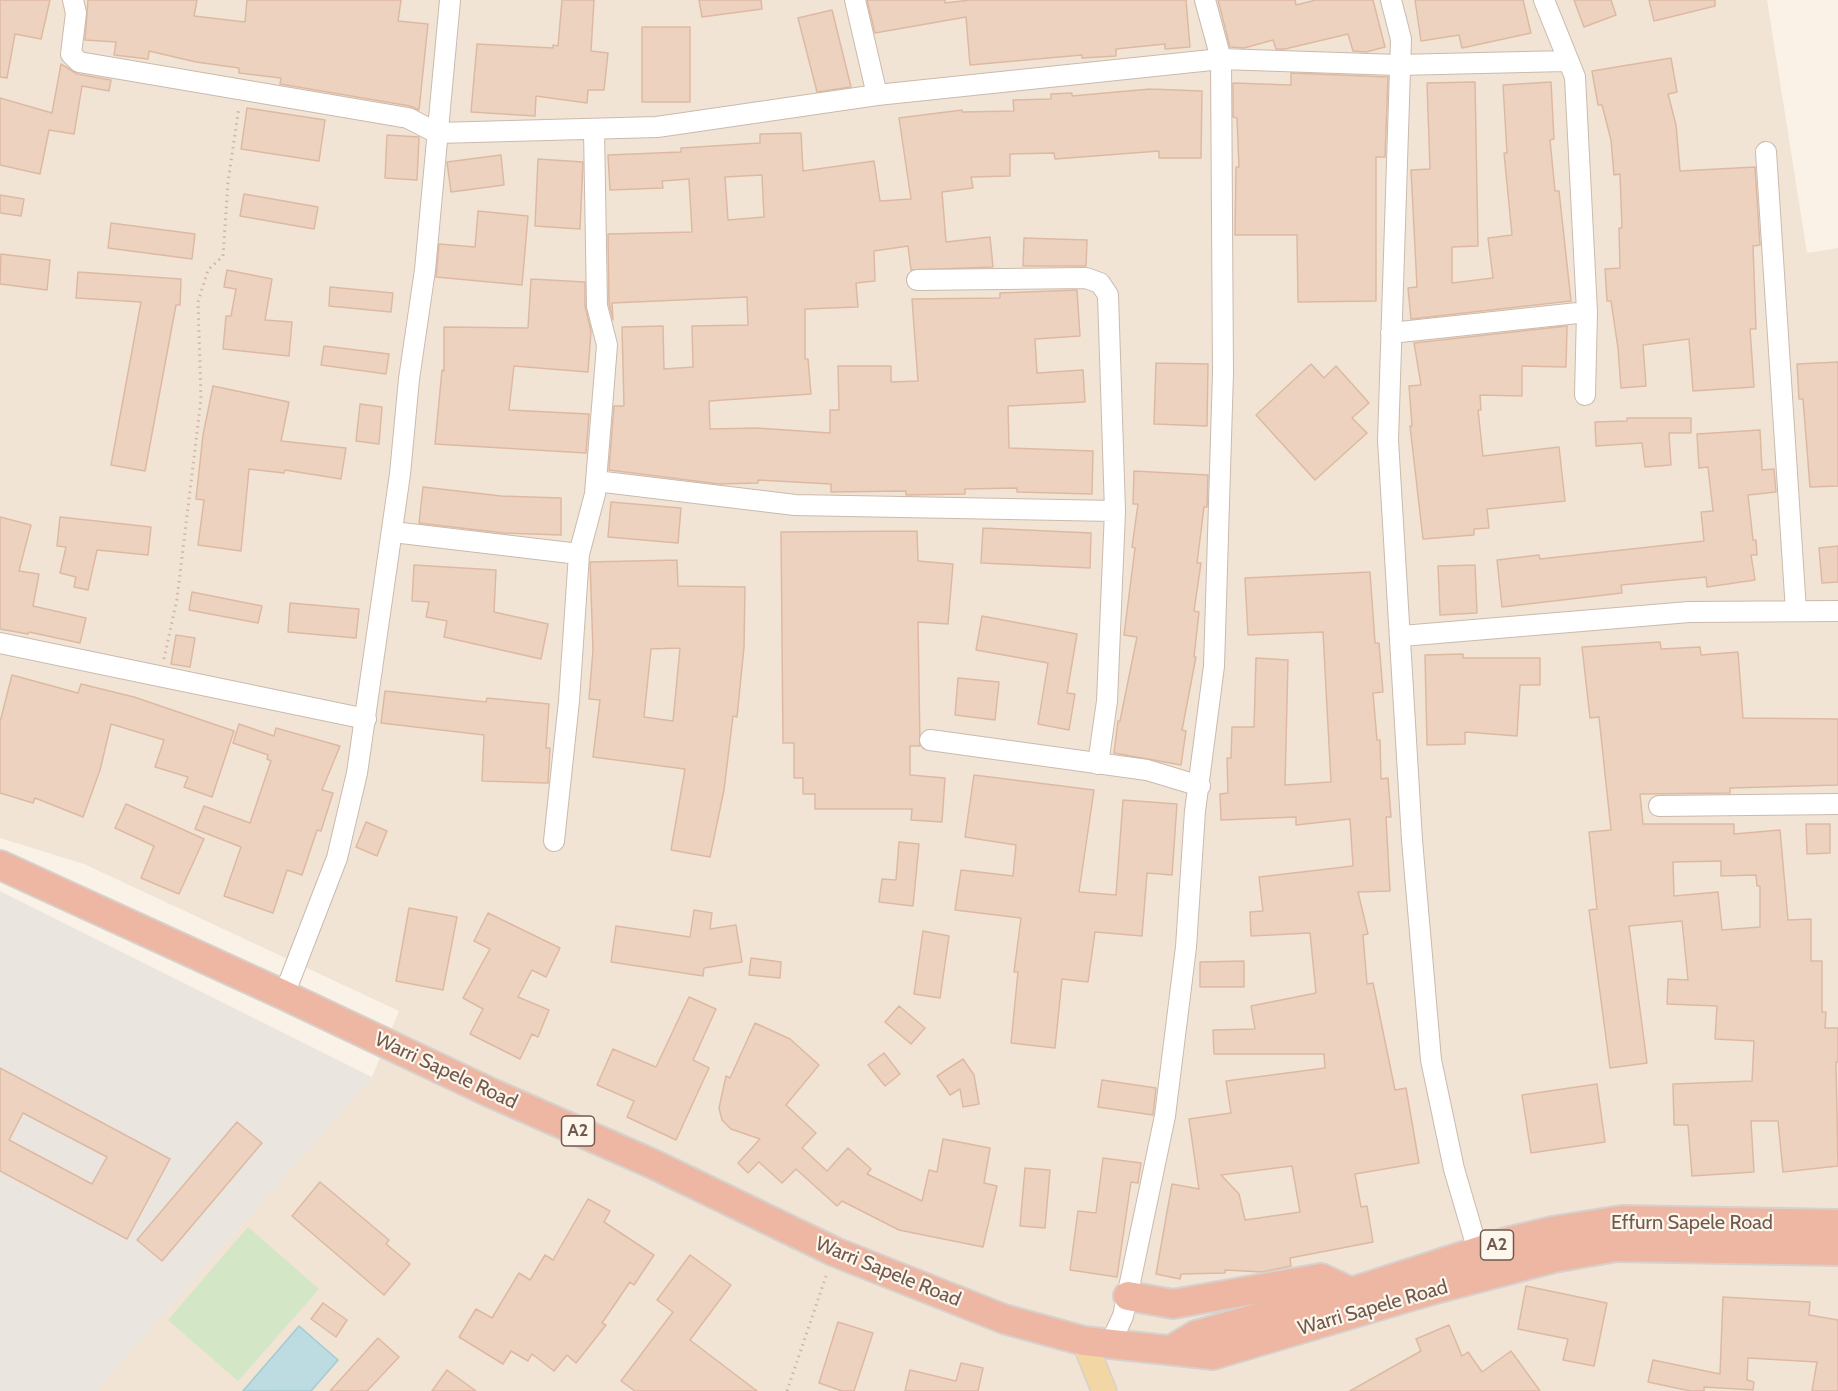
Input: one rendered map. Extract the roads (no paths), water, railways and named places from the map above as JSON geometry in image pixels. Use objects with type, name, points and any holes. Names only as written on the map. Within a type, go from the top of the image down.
[{"type":"highway","name":"Warri Sapele Road","points":[[0,865],[489,1092],[653,1164],[835,1252],[1004,1319],[1097,1342],[1214,1355],[1429,1278],[1617,1247],[1838,1251]]},
{"type":"highway","name":"Effurn Sapele Road","points":[[1171,1350],[1196,1335],[1351,1292],[1429,1278],[1478,1251],[1552,1231],[1622,1220],[1838,1224]]},
{"type":"highway","points":[[1128,1296],[1173,1304],[1321,1278],[1351,1292]]},
{"type":"main road","points":[[1097,1342],[1104,1391]]},
{"type":"street","points":[[73,0],[76,13],[71,54],[79,62],[408,118],[437,133],[657,127],[877,95],[1221,60],[1398,65],[1566,61]]},
{"type":"street","points":[[284,995],[336,858],[357,773],[393,531],[409,379],[425,270],[450,0]]},
{"type":"street","points":[[855,0],[877,95]]},
{"type":"street","points":[[1097,1342],[1124,1316],[1165,1116],[1186,947],[1200,786],[1214,666],[1223,373],[1221,60],[1205,0]]},
{"type":"street","points":[[1391,0],[1401,39],[1398,65],[1400,129],[1388,440],[1402,636],[1412,840],[1431,1059],[1454,1169],[1478,1251]]},
{"type":"street","points":[[1544,0],[1566,61],[1575,76],[1587,312],[1585,395]]},
{"type":"street","points":[[554,841],[579,554],[596,481],[607,345],[597,306],[594,129]]},
{"type":"street","points":[[1766,152],[1796,611]]},
{"type":"street","points":[[917,280],[1086,278],[1100,283],[1108,295],[1115,511],[1107,701],[1098,764]]},
{"type":"street","points":[[1391,333],[1587,312]]},
{"type":"street","points":[[596,481],[795,505],[1115,511]]},
{"type":"street","points":[[393,531],[579,554]]},
{"type":"street","points":[[1402,636],[1689,612],[1838,610]]},
{"type":"street","points":[[0,643],[159,678],[366,719]]},
{"type":"street","points":[[930,740],[1147,770],[1200,786]]},
{"type":"street","points":[[1659,806],[1838,804]]},
{"type":"water","points":[[299,1326],[338,1360],[311,1391],[243,1391]]}]
